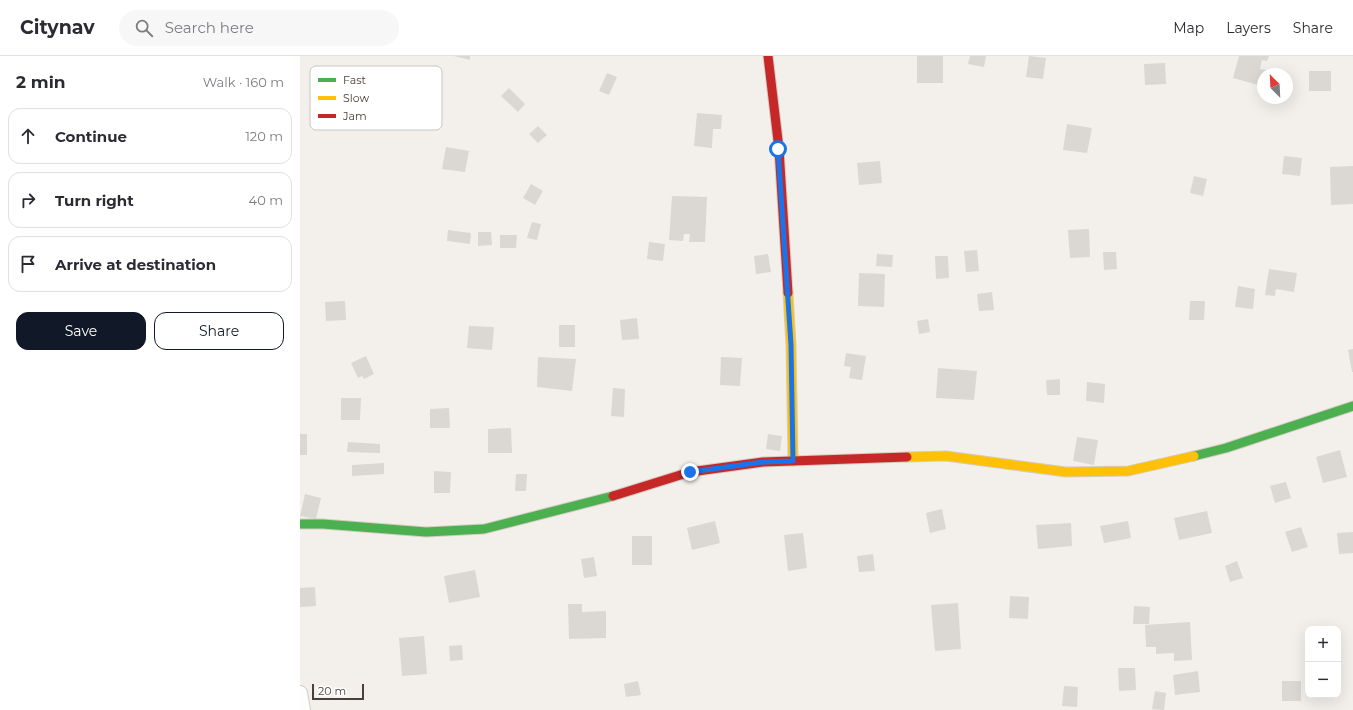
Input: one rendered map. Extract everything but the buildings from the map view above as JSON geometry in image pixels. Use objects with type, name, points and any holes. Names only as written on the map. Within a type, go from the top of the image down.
[{"type":"street","points":[[768,56],[778,149],[791,345],[793,461]]},
{"type":"street","points":[[300,524],[426,532],[484,529],[601,499],[690,472],[763,462],[946,456],[1066,472],[1128,471],[1226,448],[1353,406]]},
{"type":"street","points":[[300,693],[303,710]]},
{"type":"traffic: fast","points":[[1194,456],[1226,448],[1353,406]]},
{"type":"traffic: fast","points":[[300,524],[323,524],[426,532],[484,529],[613,496]]},
{"type":"traffic: slow","points":[[788,293],[791,345],[793,461]]},
{"type":"traffic: slow","points":[[907,457],[946,456],[1066,472],[1128,471],[1194,456]]},
{"type":"traffic: jam","points":[[768,56],[779,149],[788,293]]},
{"type":"traffic: jam","points":[[613,496],[690,472],[763,462],[907,457]]},
{"type":"route","points":[[690,472],[763,462],[793,461],[791,345],[778,149]]}]
